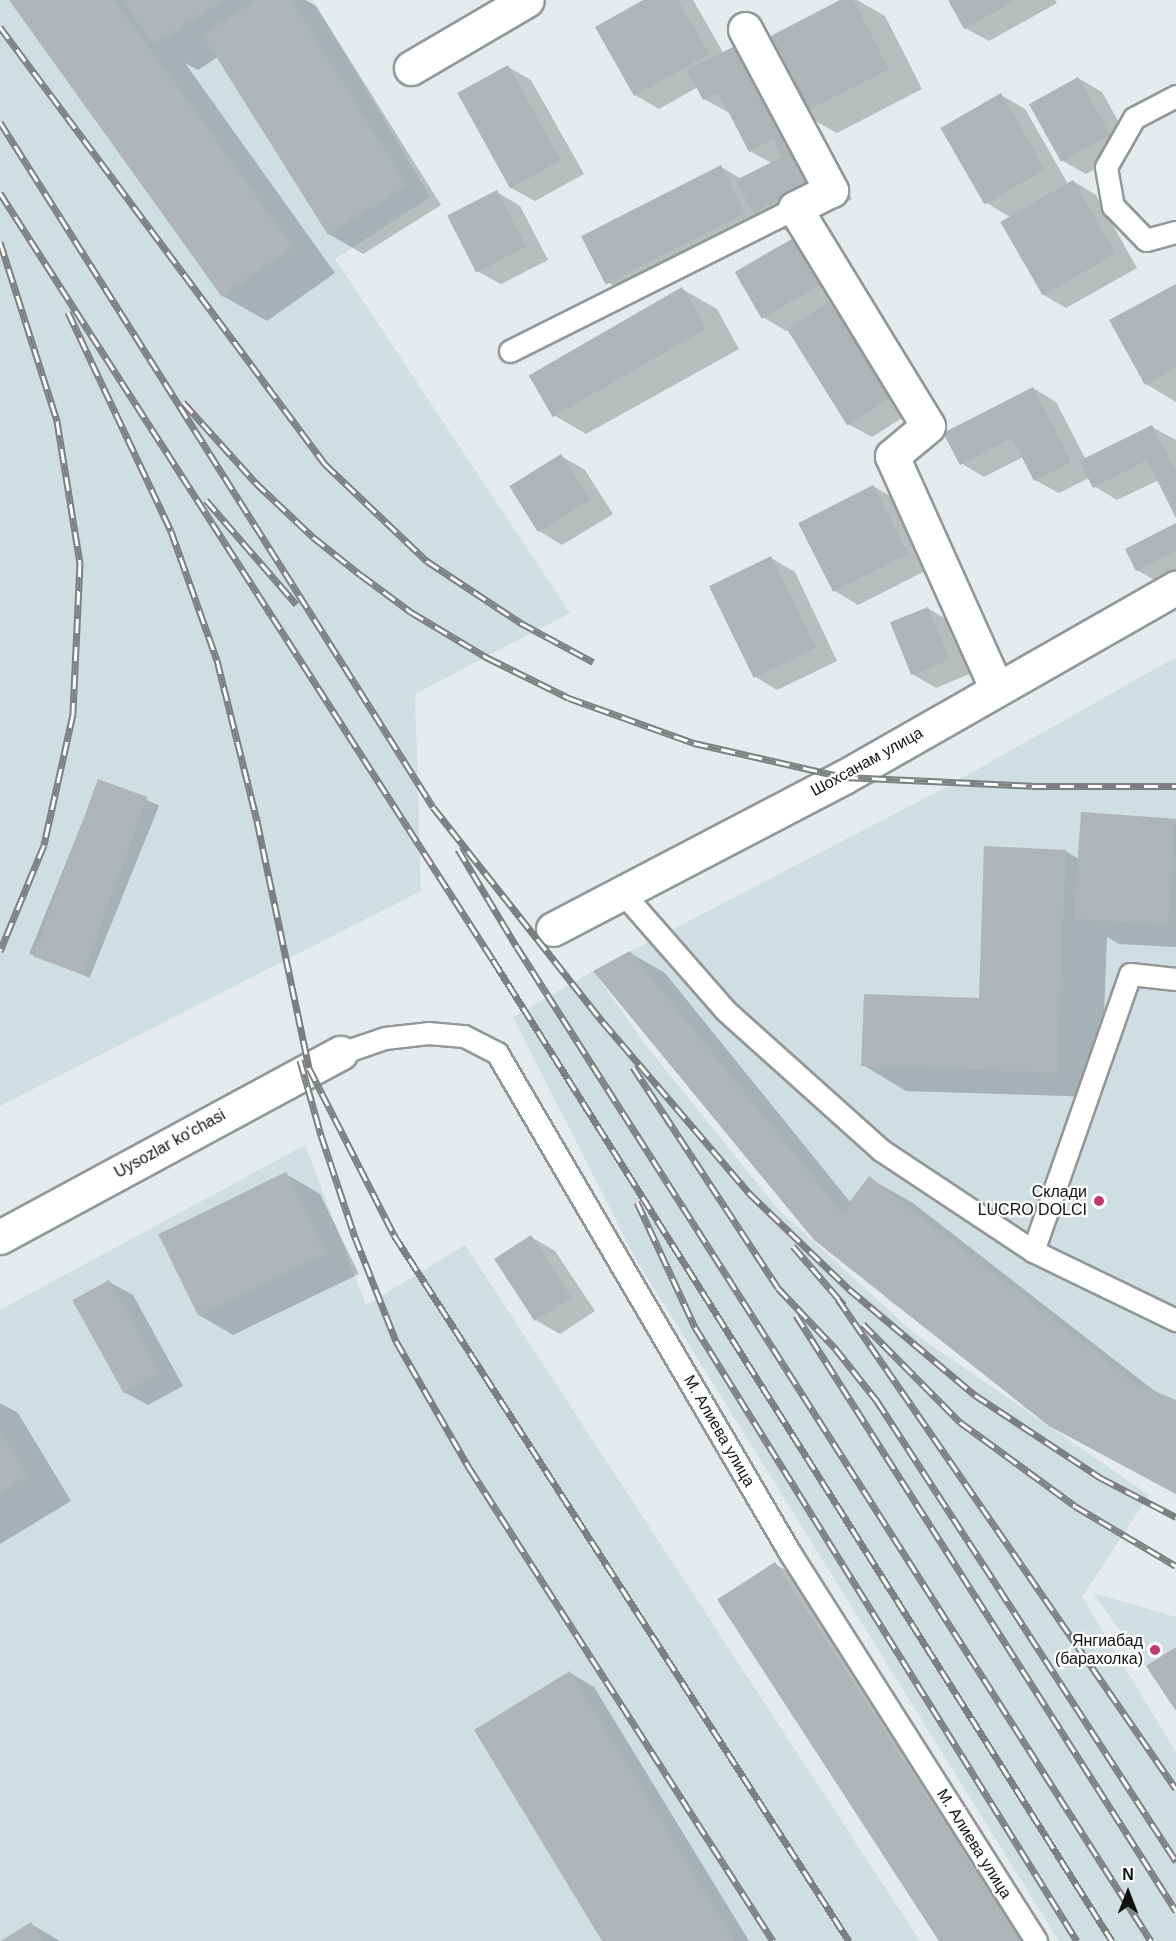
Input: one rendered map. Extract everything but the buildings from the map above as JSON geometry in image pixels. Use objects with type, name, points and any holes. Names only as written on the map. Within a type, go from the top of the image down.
[{"type":"street","points":[[411,68],[527,0]]},
{"type":"street","points":[[745,29],[831,189],[795,208],[928,426],[892,456],[997,690]]},
{"type":"street","name":"Шохсанам улица","points":[[554,929],[621,891],[843,777],[1176,588]]},
{"type":"street","name":"Uysozlar ko'chasi","points":[[0,1237],[341,1053]]},
{"type":"lane","points":[[1176,96],[1134,118],[1106,167],[1113,206],[1146,240],[1176,232]]},
{"type":"lane","points":[[510,351],[795,208]]},
{"type":"lane","points":[[621,891],[726,1011],[881,1150],[1033,1251],[1176,1320]]},
{"type":"lane","points":[[1033,1251],[1130,974],[1176,978]]},
{"type":"lane","name":"М. Алиева улица","points":[[341,1053],[385,1038],[428,1033],[464,1036],[497,1053],[790,1553],[1036,1941]]},
{"type":"shaded area","points":[[0,0],[313,0],[430,197],[335,259],[570,613],[415,694],[421,891],[0,1106]]},
{"type":"shaded area","points":[[1176,657],[1176,1487],[890,1302],[598,977],[644,1043],[777,1208],[915,1334],[1149,1495],[1082,1597],[1176,1752],[1176,1941],[1059,1941],[634,1256],[513,1017],[593,971],[946,787]]},
{"type":"shaded area","points":[[305,1145],[366,1305],[465,1245],[920,1941],[0,1941],[0,1310]]},
{"type":"shaded area","name":"Янгиабад (барахолка)","points":[[1093,1593],[1176,1617],[1176,1707],[1146,1666]]},
{"type":"railway","points":[[0,27],[325,464],[427,561],[521,623],[593,662]]},
{"type":"railway","points":[[0,122],[433,807],[603,1022],[749,1193],[849,1289],[975,1395],[1101,1478],[1176,1517]]},
{"type":"railway","points":[[0,193],[493,960],[1112,1941]]},
{"type":"railway","points":[[0,242],[57,421],[80,563],[73,714],[44,845],[0,951]]},
{"type":"railway","points":[[68,312],[171,531],[217,660],[257,821],[309,1068],[394,1235],[849,1941]]},
{"type":"railway","points":[[183,402],[255,482],[313,537],[361,575],[411,612],[488,658],[569,698],[694,743],[844,777],[1032,786],[1176,786]]},
{"type":"railway","points":[[206,500],[296,604]]},
{"type":"railway","points":[[458,849],[517,947],[1151,1941]]},
{"type":"railway","points":[[300,1060],[321,1135],[355,1237],[396,1341],[470,1469],[773,1941]]},
{"type":"railway","points":[[633,1067],[778,1288],[835,1348],[877,1401],[1176,1861]]},
{"type":"railway","points":[[637,1202],[695,1327],[1077,1941]]},
{"type":"railway","points":[[793,1246],[844,1305]]},
{"type":"railway","points":[[838,1299],[1176,1789]]},
{"type":"railway","points":[[796,1315],[1176,1911]]},
{"type":"railway","points":[[863,1324],[960,1422],[1075,1506],[1176,1566]]},
{"type":"place","name":"Склади LUCRO DOLCI","points":[[1099,1201]]},
{"type":"place","name":"Янгиабад (барахолка)","points":[[1155,1650]]}]
